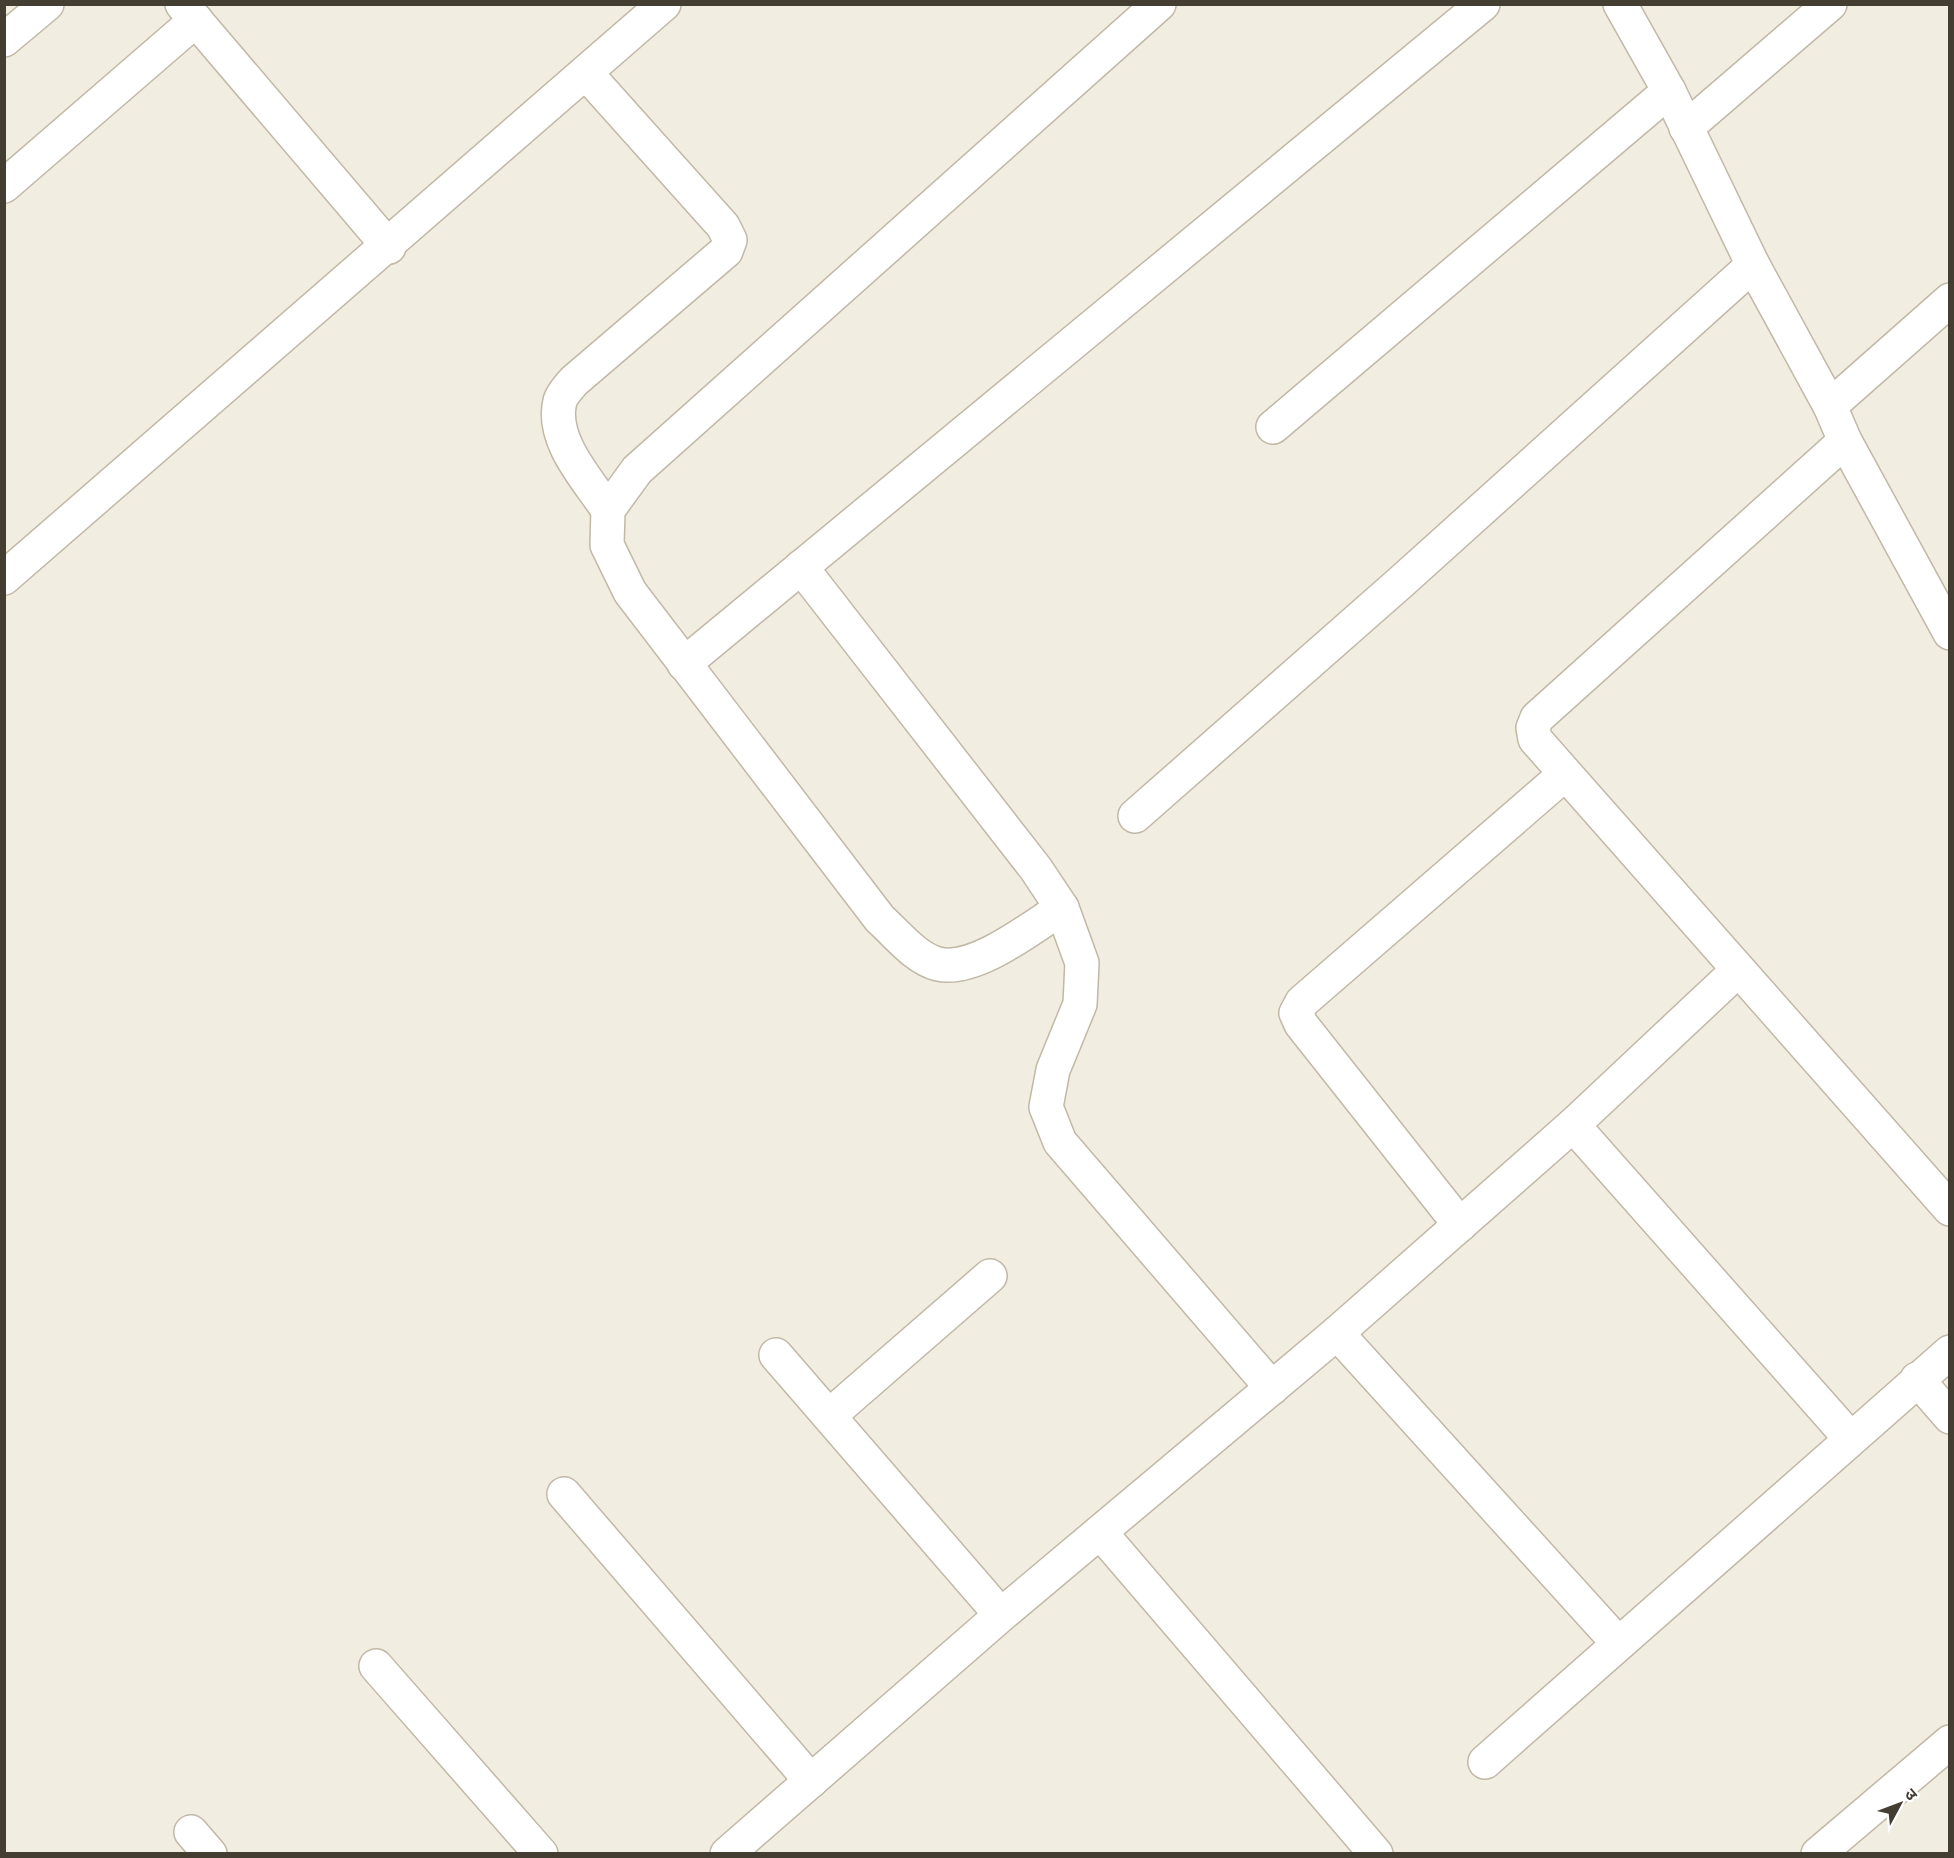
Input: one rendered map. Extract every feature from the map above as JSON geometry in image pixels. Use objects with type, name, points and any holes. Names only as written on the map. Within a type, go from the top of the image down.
[{"type":"street","points":[[4,40],[47,4]]},
{"type":"street","points":[[9,566],[388,246],[664,4]]},
{"type":"street","points":[[1062,908],[967,964],[939,964],[913,950],[880,919],[630,592],[607,545],[608,510],[637,470],[1159,4]]},
{"type":"street","points":[[684,664],[1482,4]]},
{"type":"street","points":[[1620,4],[1669,91],[1753,265],[1830,406],[1845,441],[1950,633]]},
{"type":"street","points":[[1686,128],[1830,4]]},
{"type":"street","points":[[4,186],[189,13],[388,246]]},
{"type":"street","points":[[586,73],[723,226],[730,240],[726,251],[574,381],[561,398],[558,417],[566,445],[608,510]]},
{"type":"street","points":[[1273,427],[1669,91]]},
{"type":"street","points":[[1135,816],[1401,582],[1753,265]]},
{"type":"street","points":[[1830,406],[1950,300]]},
{"type":"street","points":[[1845,441],[1537,718],[1533,728],[1535,739],[1565,774],[1950,1209]]},
{"type":"street","points":[[801,567],[1036,869],[1062,908],[1082,963],[1080,1005],[1053,1070],[1046,1107],[1060,1142],[1272,1388]]},
{"type":"street","points":[[1460,1225],[1300,1024],[1296,1013],[1302,1002],[1565,774]]},
{"type":"street","points":[[727,1854],[1001,1615],[1337,1333],[1573,1125],[1738,970]]},
{"type":"street","points":[[1573,1125],[1850,1438]]},
{"type":"street","points":[[829,1416],[990,1276]]},
{"type":"street","points":[[1337,1333],[1618,1643]]},
{"type":"street","points":[[1485,1762],[1917,1378],[1950,1352]]},
{"type":"street","points":[[776,1355],[1001,1615]]},
{"type":"street","points":[[1917,1378],[1950,1417]]},
{"type":"street","points":[[564,1494],[811,1781]]},
{"type":"street","points":[[1100,1532],[1376,1854]]},
{"type":"street","points":[[376,1666],[542,1854]]},
{"type":"street","points":[[1818,1854],[1950,1742]]}]
